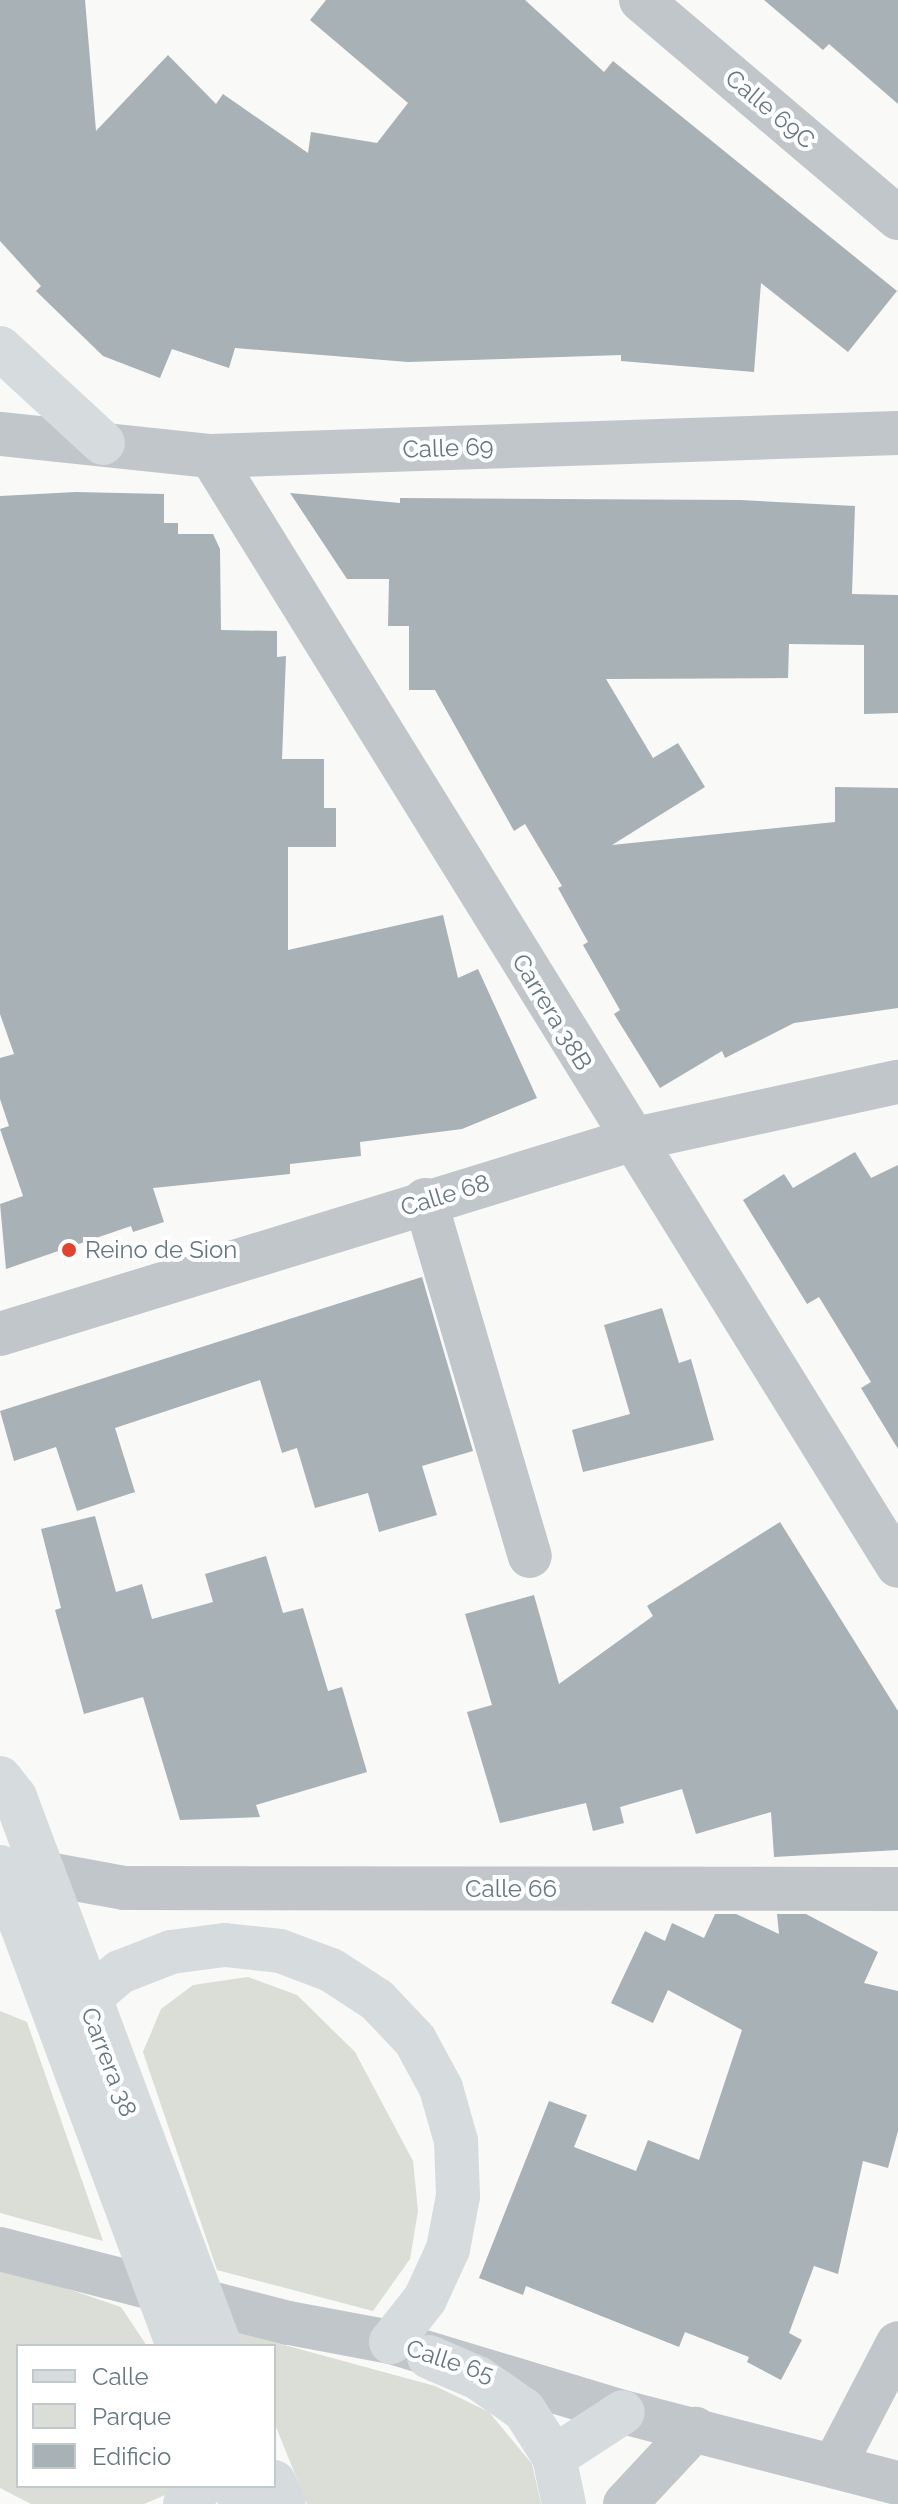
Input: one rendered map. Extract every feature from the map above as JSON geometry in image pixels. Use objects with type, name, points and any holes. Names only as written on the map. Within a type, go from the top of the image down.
[{"type":"main road","points":[[0,348],[103,443]]},
{"type":"main road","name":"Carrera 38","points":[[0,1778],[15,1797],[21,1870],[43,1991],[85,2053],[219,2344]]},
{"type":"main road","name":"Carrera 38","points":[[21,1870],[57,1917],[86,2001],[85,2053],[177,2344]]},
{"type":"main road","points":[[86,2001],[120,1972],[171,1952],[253,1948],[331,1970],[377,2000],[415,2040],[441,2088],[456,2141],[458,2196],[448,2249],[425,2299],[410,2350],[478,2378],[524,2410],[554,2457],[564,2504]]},
{"type":"main road","points":[[0,1960],[43,1991]]},
{"type":"main road","points":[[554,2457],[623,2412]]},
{"type":"main road","points":[[185,2504],[200,2488]]},
{"type":"street","name":"Calle 69C","points":[[641,0],[898,218]]},
{"type":"street","name":"Calle 69","points":[[0,434],[211,456],[898,433]]},
{"type":"street","name":"Carrera 38B","points":[[211,456],[631,1140],[898,1566]]},
{"type":"street","name":"Calle 68","points":[[0,1334],[425,1200],[631,1140],[898,1082]]},
{"type":"street","points":[[425,1200],[530,1556]]},
{"type":"street","name":"Calle 66","points":[[21,1870],[124,1888],[898,1889]]},
{"type":"street","name":"Calle 66","points":[[57,1917],[124,1888]]},
{"type":"street","name":"Calle 65","points":[[0,2249],[289,2323],[410,2350],[623,2412],[835,2464],[898,2483]]},
{"type":"street","points":[[835,2464],[898,2343]]},
{"type":"street","points":[[625,2504],[695,2429]]},
{"type":"green space","points":[[248,1977],[297,1995],[355,2052],[413,2161],[418,2211],[410,2259],[373,2311],[217,2270],[143,2052],[161,2009],[193,1985]]},
{"type":"green space","points":[[0,2011],[27,2022],[103,2241],[0,2213]]},
{"type":"green space","points":[[0,2266],[121,2307],[146,2344],[16,2344],[16,2488],[174,2488],[170,2493],[144,2504],[31,2504],[0,2488]]},
{"type":"green space","points":[[237,2332],[435,2386],[489,2412],[532,2464],[541,2504],[307,2504],[276,2427],[276,2344],[242,2344]]},
{"type":"building","points":[[0,0],[85,0],[96,131],[168,55],[216,104],[223,94],[308,153],[311,132],[377,143],[408,103],[310,20],[326,0],[525,0],[604,72],[613,61],[897,291],[848,352],[761,283],[754,372],[621,361],[621,355],[408,362],[235,348],[229,368],[172,349],[160,378],[103,356],[36,291],[41,286],[0,241]]},
{"type":"building","points":[[764,0],[898,0],[898,104],[829,44],[823,50]]},
{"type":"building","points":[[76,492],[164,494],[164,523],[178,523],[178,534],[213,534],[220,549],[221,630],[277,631],[277,657],[286,656],[282,759],[324,759],[324,808],[336,808],[336,847],[288,847],[288,950],[443,915],[458,978],[478,969],[537,1098],[462,1129],[360,1142],[361,1156],[290,1164],[290,1174],[153,1188],[164,1222],[133,1232],[131,1226],[6,1269],[0,1204],[23,1196],[0,1129],[9,1126],[0,1099],[0,1058],[14,1054],[0,1014],[0,496]]},
{"type":"building","points":[[290,493],[400,503],[400,498],[740,500],[855,506],[852,594],[898,595],[898,713],[864,714],[864,645],[789,644],[788,678],[606,679],[653,758],[678,743],[705,787],[612,845],[835,822],[835,787],[898,788],[898,1008],[794,1023],[725,1058],[722,1051],[660,1088],[614,1014],[620,1010],[583,945],[588,942],[558,888],[562,886],[525,824],[514,831],[435,690],[409,690],[409,626],[388,626],[389,579],[347,579]]},
{"type":"building","points":[[855,1152],[871,1178],[898,1165],[898,1449],[861,1388],[871,1382],[819,1297],[807,1304],[743,1200],[784,1174],[793,1188]]},
{"type":"building","points":[[422,1277],[473,1451],[422,1466],[437,1515],[379,1532],[368,1493],[315,1508],[297,1448],[282,1453],[260,1380],[115,1428],[135,1492],[77,1511],[56,1447],[14,1461],[0,1411]]},
{"type":"building","points":[[662,1308],[679,1363],[691,1359],[714,1440],[583,1472],[572,1430],[630,1414],[604,1325]]},
{"type":"building","points":[[95,1516],[116,1592],[142,1584],[152,1619],[213,1602],[205,1574],[266,1556],[283,1613],[303,1608],[328,1691],[342,1687],[367,1772],[256,1805],[260,1817],[180,1820],[143,1697],[84,1714],[55,1610],[61,1608],[41,1529]]},
{"type":"building","points":[[780,1522],[898,1711],[898,1850],[774,1857],[771,1812],[696,1834],[682,1789],[620,1807],[624,1823],[593,1831],[586,1803],[500,1823],[467,1712],[492,1705],[465,1614],[534,1595],[559,1684],[653,1616],[647,1606]]},
{"type":"building","points":[[715,1914],[736,1914],[779,1934],[777,1914],[806,1914],[878,1952],[864,1983],[898,1991],[898,2131],[888,2168],[863,2161],[838,2274],[814,2266],[789,2333],[802,2340],[781,2380],[747,2362],[749,2357],[685,2332],[679,2347],[526,2286],[523,2295],[479,2278],[549,2101],[587,2115],[574,2147],[636,2171],[648,2140],[699,2160],[742,2030],[668,1990],[653,2023],[611,2003],[645,1931],[665,1941],[672,1923],[704,1938]]},
{"type":"place","name":"Reino de Sion","points":[[69,1250]]}]
